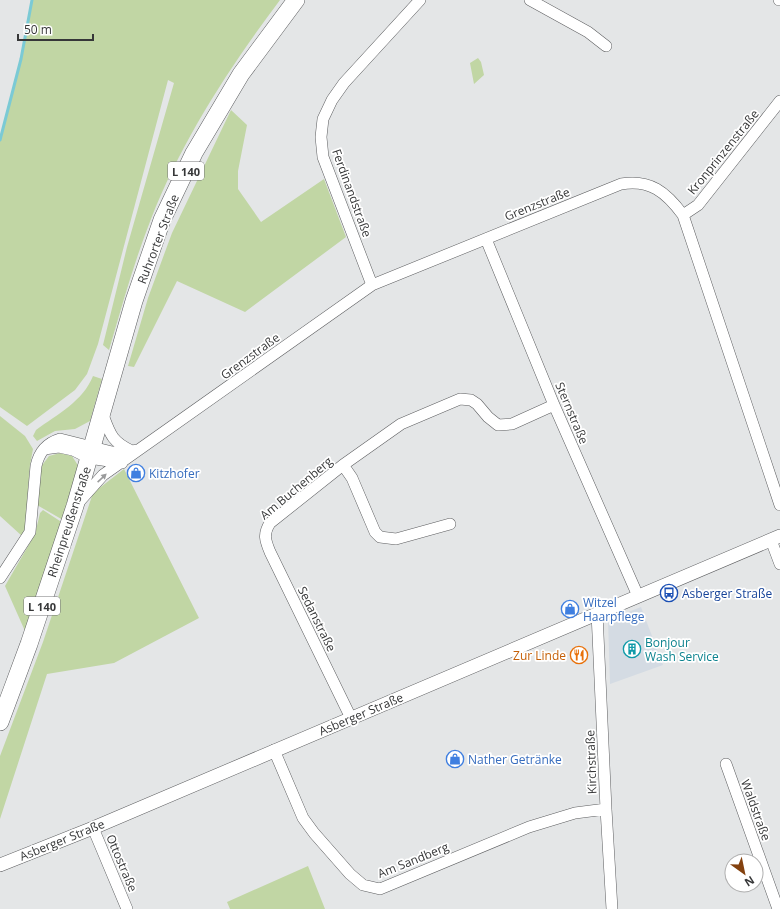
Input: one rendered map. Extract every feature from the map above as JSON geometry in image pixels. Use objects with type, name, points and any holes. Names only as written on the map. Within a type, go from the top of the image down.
[{"type":"main road","name":"Ruhrorter Straße","points":[[91,452],[103,415],[134,301],[162,220],[194,153],[240,74],[296,0]]},
{"type":"main road","name":"Rheinpreußenstraße","points":[[0,722],[29,644],[75,506],[91,452]]},
{"type":"street","name":"Ferdinandstraße","points":[[372,285],[322,157],[321,137],[323,119],[332,100],[344,83],[420,0]]},
{"type":"street","points":[[530,0],[588,32],[606,46]]},
{"type":"street","name":"Kronprinzenstraße","points":[[683,215],[698,205],[780,101]]},
{"type":"street","name":"Grenzstraße","points":[[75,506],[103,476],[122,463],[137,450],[372,285],[621,184],[634,182],[660,190],[675,203],[683,215],[780,504]]},
{"type":"street","name":"Sternstraße","points":[[486,239],[554,405],[638,596]]},
{"type":"street","name":"Am Buchenberg","points":[[265,530],[270,522],[343,465],[401,424],[460,399],[471,400],[478,404],[488,417],[498,425],[512,424],[554,405]]},
{"type":"street","points":[[103,415],[112,438],[121,446],[137,450]]},
{"type":"street","points":[[0,578],[30,532],[36,466],[38,456],[43,450],[59,447],[91,452],[120,453],[137,450]]},
{"type":"street","points":[[91,452],[122,463]]},
{"type":"street","name":"Am Buchenberg","points":[[343,465],[352,478],[375,532],[380,537],[396,539],[450,524]]},
{"type":"street","name":"Sedanstraße","points":[[265,530],[265,540],[270,552],[351,718]]},
{"type":"street","points":[[772,539],[780,564]]},
{"type":"street","name":"Asberger Straße","points":[[2,864],[93,828],[772,539]]},
{"type":"street","name":"Kirchstraße","points":[[597,613],[612,909]]},
{"type":"street","name":"Am Sandberg","points":[[274,750],[302,818],[350,874],[363,885],[371,888],[380,889],[529,827],[575,813],[606,809]]},
{"type":"street","name":"Waldstraße","points":[[726,764],[778,909]]},
{"type":"street","name":"Ottostraße","points":[[93,828],[127,909]]},
{"type":"shaded area","points":[[641,607],[663,665],[610,684],[608,620]]},
{"type":"green space","points":[[32,0],[280,0],[225,78],[177,161],[163,190],[139,251],[109,350],[103,345],[127,247],[174,83],[168,80],[98,344],[87,374],[75,390],[27,426],[0,407],[0,140],[21,59]]},
{"type":"green space","points":[[478,58],[481,62],[484,75],[474,84],[470,63]]},
{"type":"green space","points":[[231,110],[247,125],[238,171],[238,189],[261,222],[324,179],[346,237],[245,312],[177,281],[134,367],[128,366],[148,298],[172,233]]},
{"type":"green space","points":[[93,376],[102,379],[90,421],[75,429],[55,431],[37,441],[33,436],[36,430],[76,400],[89,385]]},
{"type":"green space","points":[[0,416],[25,436],[33,449],[30,465],[25,530],[22,536],[0,516]]},
{"type":"green space","points":[[60,453],[72,456],[79,467],[63,520],[37,505],[40,468],[49,456]]},
{"type":"green space","points":[[124,469],[199,618],[114,663],[47,674],[0,819],[0,756],[43,642],[93,493]]},
{"type":"green space","points":[[43,510],[60,521],[60,526],[25,631],[5,586],[35,534],[40,513]]},
{"type":"green space","points":[[308,866],[325,909],[230,909],[227,902]]},
{"type":"waterway","points":[[0,140],[21,59],[32,0]]},
{"type":"place","name":"Kitzhofer","points":[[136,473]]},
{"type":"place","name":"Asberger Straße","points":[[669,593]]},
{"type":"place","name":"Witzel Haarpflege","points":[[570,609]]},
{"type":"place","name":"Bonjour Wash Service","points":[[632,649]]},
{"type":"place","name":"Zur Linde","points":[[579,655]]},
{"type":"place","name":"Nather Getränke","points":[[455,759]]}]
